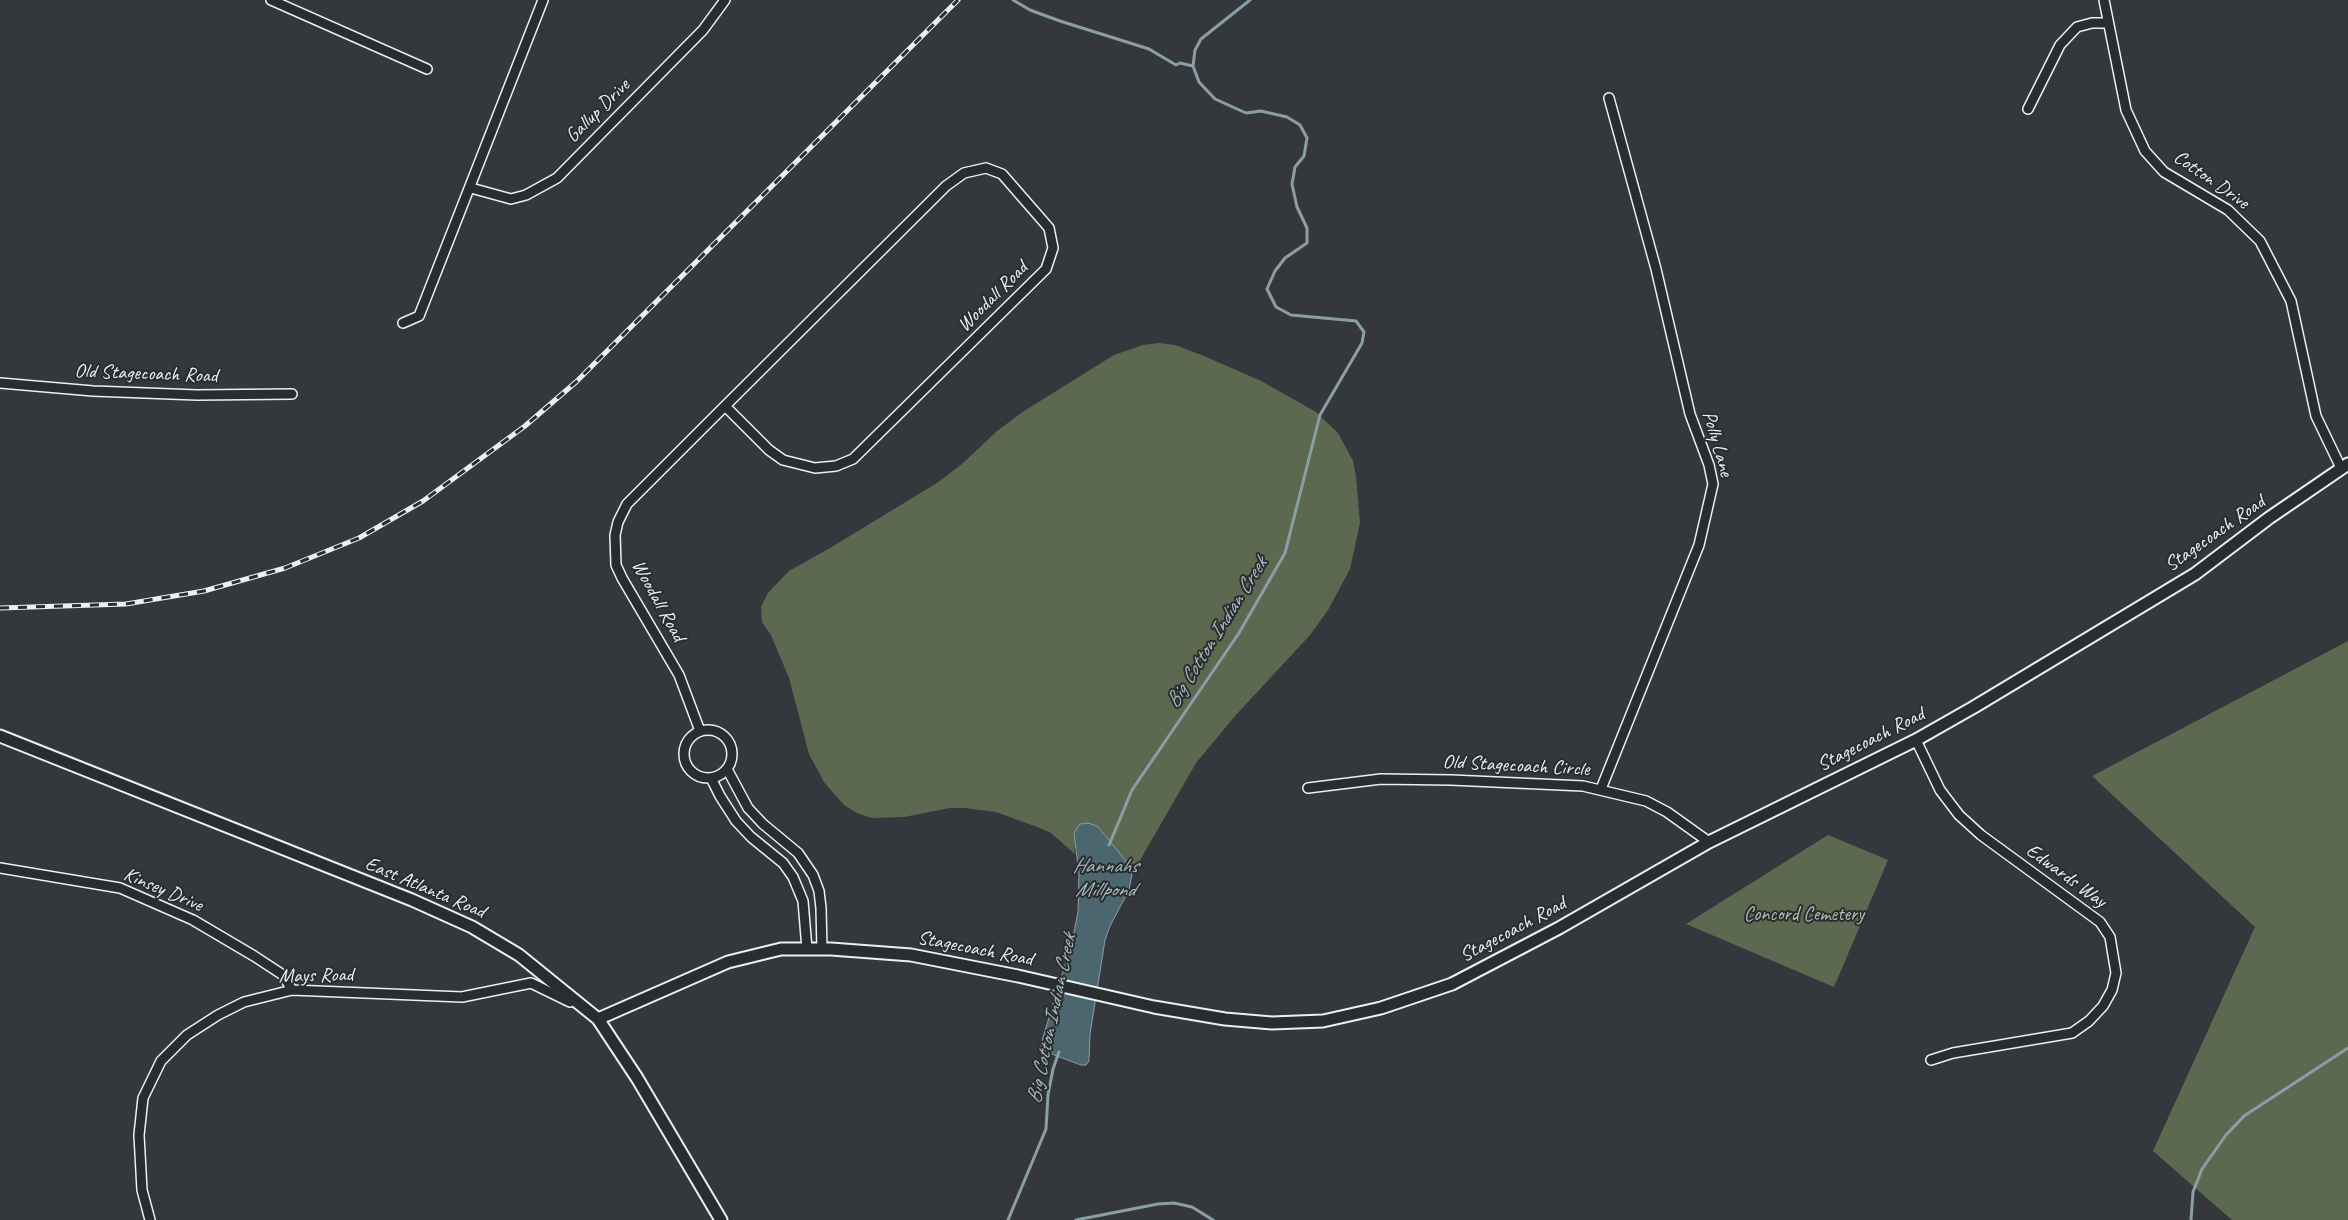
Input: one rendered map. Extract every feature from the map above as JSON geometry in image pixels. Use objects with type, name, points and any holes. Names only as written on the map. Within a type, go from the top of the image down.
[{"type":"street","points":[[271,0],[427,70]]},
{"type":"street","points":[[403,323],[419,316],[471,188],[543,0]]},
{"type":"street","name":"Gallup Drive","points":[[471,188],[511,199],[526,195],[557,178],[703,30],[725,0]]},
{"type":"street","name":"Cotton Drive","points":[[2104,0],[2126,110],[2145,151],[2164,172],[2228,210],[2260,241],[2291,301],[2316,416],[2345,466]]},
{"type":"street","points":[[2028,109],[2060,45],[2076,28],[2092,23],[2108,23]]},
{"type":"street","name":"Polly Lane","points":[[1601,789],[1699,545],[1713,484],[1709,465],[1690,414],[1656,269],[1609,98]]},
{"type":"street","name":"Woodall Road","points":[[700,731],[679,675],[619,572],[614,554],[614,541],[618,522],[627,504],[725,406],[946,186],[964,173],[986,168],[1002,174],[1049,228],[1053,248],[1046,269],[853,460],[836,466],[815,468],[783,460],[769,450],[725,406]]},
{"type":"street","name":"Old Stagecoach Road","points":[[0,383],[93,391],[197,395],[292,394]]},
{"type":"street","name":"Stagecoach Road","points":[[598,1019],[728,962],[781,949],[822,949],[910,955],[1018,976],[1181,1012],[1272,1023],[1323,1020],[1381,1008],[1452,984],[1559,928],[1709,842],[1916,740],[2195,574],[2345,466]]},
{"type":"street","points":[[714,730],[727,739],[731,746],[732,756],[727,769],[720,775],[711,778],[694,774],[684,760],[686,742],[700,731],[714,730]]},
{"type":"street","name":"East Atlanta Road","points":[[0,736],[412,900],[472,927],[519,954],[598,1019],[638,1078],[718,1216]]},
{"type":"street","name":"Edwards Way","points":[[1916,740],[1940,790],[1960,815],[1981,835],[2100,922],[2110,937],[2116,973],[2112,990],[2103,1006],[2089,1021],[2072,1032],[1953,1053],[1931,1060]]},
{"type":"street","points":[[727,769],[748,808],[763,824],[798,853],[813,875],[819,891],[822,908],[822,949]]},
{"type":"street","points":[[711,778],[736,821],[751,837],[783,863],[793,877],[800,892],[805,911],[807,949]]},
{"type":"street","name":"Old Stagecoach Circle","points":[[1308,788],[1330,784],[1391,779],[1583,786],[1646,801],[1667,812],[1709,842]]},
{"type":"street","name":"Kinsey Drive","points":[[0,868],[120,888],[193,920],[254,956],[284,975],[292,990]]},
{"type":"street","name":"Mays Road","points":[[150,1220],[142,1190],[138,1135],[144,1098],[161,1061],[187,1035],[218,1015],[244,1002],[292,990],[462,997],[531,983],[558,995],[598,1019]]},
{"type":"green space","points":[[1159,343],[1175,345],[1261,381],[1316,412],[1338,433],[1353,461],[1360,523],[1350,569],[1328,610],[1310,635],[1235,716],[1196,763],[1132,874],[1125,860],[1097,826],[1074,849],[1075,854],[1051,833],[996,812],[950,808],[904,817],[872,818],[857,813],[844,805],[824,782],[809,754],[789,678],[771,635],[762,622],[761,607],[768,593],[789,571],[937,483],[1021,413],[1114,355],[1143,345]]},
{"type":"green space","points":[[2348,641],[2348,1220],[2232,1220],[2153,1151],[2255,927],[2092,776]]},
{"type":"green space","name":"Concord Cemetery","points":[[1828,835],[1888,860],[1834,987],[1686,924]]},
{"type":"water","name":"Hannahs Millpond","points":[[1088,823],[1097,826],[1125,860],[1132,874],[1129,890],[1110,926],[1105,940],[1090,1034],[1089,1061],[1086,1065],[1081,1065],[1041,1050],[1041,1044],[1072,942],[1078,912],[1079,874],[1074,833],[1080,824]]},
{"type":"waterway","points":[[1013,0],[1030,10],[1060,21],[1149,49],[1176,65],[1180,63],[1193,66]]},
{"type":"waterway","name":"Big Cotton Indian Creek","points":[[1109,845],[1132,790],[1239,633],[1285,553],[1320,415],[1362,343],[1364,332],[1356,321],[1291,315],[1276,307],[1267,289],[1275,271],[1285,258],[1307,243],[1307,228],[1297,207],[1292,184],[1295,167],[1304,156],[1307,138],[1300,125],[1287,117],[1261,111],[1246,113],[1215,99],[1199,82],[1193,66],[1195,50],[1201,39],[1250,0]]},
{"type":"waterway","points":[[2191,1220],[2193,1192],[2202,1169],[2226,1135],[2244,1116],[2348,1048]]},
{"type":"waterway","name":"Big Cotton Indian Creek","points":[[1008,1220],[1046,1129],[1048,1095],[1053,1069],[1059,1052]]},
{"type":"waterway","points":[[1076,1220],[1158,1204],[1174,1203],[1192,1207],[1213,1220]]},
{"type":"railway","points":[[0,608],[126,604],[204,591],[285,568],[359,538],[423,501],[525,426],[576,382],[958,0]]}]
